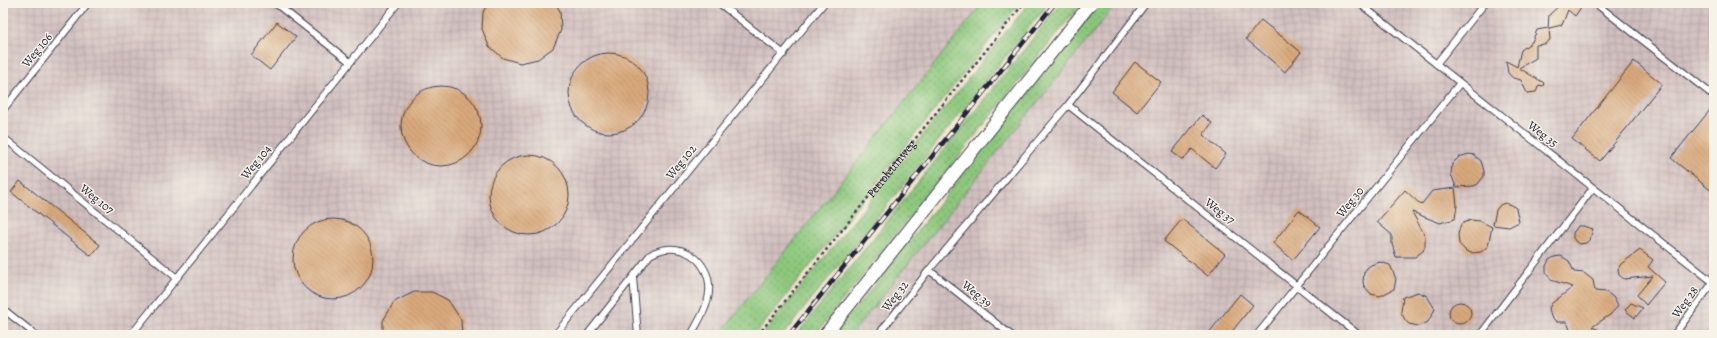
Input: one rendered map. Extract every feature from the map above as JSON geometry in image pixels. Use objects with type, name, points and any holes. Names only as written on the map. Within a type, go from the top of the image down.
[{"type":"street","points":[[825,335],[1091,3]]},
{"type":"lane","name":"Weg 106","points":[[3,110],[88,3]]},
{"type":"lane","points":[[275,3],[350,62]]},
{"type":"lane","name":"Weg 104","points":[[131,335],[398,3]]},
{"type":"lane","points":[[719,3],[784,54]]},
{"type":"lane","name":"Weg 102","points":[[555,335],[824,3]]},
{"type":"lane","name":"Weg 32","points":[[878,335],[930,270],[1068,105],[1146,3]]},
{"type":"lane","name":"Weg 35","points":[[1359,3],[1714,283]]},
{"type":"lane","points":[[1436,64],[1485,3]]},
{"type":"lane","points":[[1595,3],[1714,96]]},
{"type":"lane","name":"Weg 30","points":[[1257,335],[1460,82]]},
{"type":"lane","name":"Weg 37","points":[[1068,105],[1360,335]]},
{"type":"lane","name":"Weg 107","points":[[3,137],[177,278]]},
{"type":"lane","points":[[1480,335],[1593,188]]},
{"type":"lane","points":[[587,335],[650,255],[659,249],[668,248],[677,249],[692,256],[699,262],[707,276],[709,292],[703,312],[691,335]]},
{"type":"lane","name":"Weg 39","points":[[930,270],[1011,335]]},
{"type":"lane","points":[[633,277],[638,335]]},
{"type":"lane","name":"Weg 28","points":[[1674,335],[1714,283]]},
{"type":"lane","points":[[3,309],[36,335]]},
{"type":"lane","points":[[592,328],[593,335]]},
{"type":"path","name":"Petroleumweg","points":[[758,335],[1024,3]]},
{"type":"shaded area","points":[[3,3],[983,3],[719,335],[3,335]]},
{"type":"shaded area","points":[[1117,3],[1714,3],[1714,335],[851,335]]},
{"type":"green space","points":[[983,3],[1020,3],[755,335],[719,335]]},
{"type":"green space","points":[[1029,3],[1049,3],[783,335],[762,335]]},
{"type":"green space","points":[[1061,3],[1082,3],[815,335],[796,335]]},
{"type":"green space","points":[[1100,3],[1117,3],[851,335],[834,335]]},
{"type":"building","points":[[488,3],[555,3],[560,11],[561,30],[553,48],[538,59],[520,63],[503,58],[489,46],[482,29],[483,12]]},
{"type":"building","points":[[1558,3],[1584,3],[1575,16],[1568,10],[1562,25],[1549,28],[1550,40],[1545,44],[1536,45],[1536,58],[1519,68],[1544,83],[1543,86],[1539,85],[1536,92],[1527,93],[1521,80],[1513,78],[1508,73],[1506,61],[1517,67],[1521,50],[1532,42],[1537,30],[1548,28],[1549,15],[1560,5]]},
{"type":"building","points":[[1261,20],[1301,52],[1285,72],[1246,39]]},
{"type":"building","points":[[277,22],[296,37],[270,70],[251,55]]},
{"type":"building","points":[[609,53],[624,56],[637,65],[646,78],[649,93],[646,108],[637,121],[624,130],[609,133],[594,130],[581,121],[572,108],[569,93],[572,78],[581,65],[594,56]]},
{"type":"building","points":[[1634,61],[1662,84],[1600,161],[1572,139]]},
{"type":"building","points":[[1135,62],[1161,82],[1137,112],[1112,92]]},
{"type":"building","points":[[441,86],[456,89],[469,98],[478,111],[481,126],[478,141],[469,154],[456,163],[441,166],[426,163],[413,154],[404,141],[401,126],[404,111],[413,98],[426,89]]},
{"type":"building","points":[[1714,105],[1714,193],[1671,158]]},
{"type":"building","points":[[1202,115],[1212,123],[1203,135],[1226,154],[1215,168],[1192,149],[1183,160],[1172,152]]},
{"type":"building","points":[[1469,154],[1474,155],[1481,161],[1484,176],[1478,184],[1474,186],[1456,187],[1451,174],[1452,164],[1459,157]]},
{"type":"building","points":[[529,155],[544,158],[557,167],[566,180],[569,195],[566,210],[557,223],[544,232],[529,235],[514,232],[501,223],[492,210],[489,195],[492,180],[501,167],[514,158]]},
{"type":"building","points":[[20,181],[100,245],[91,256],[11,192]]},
{"type":"building","points":[[1455,188],[1457,205],[1455,219],[1440,223],[1412,212],[1425,236],[1425,246],[1423,251],[1415,257],[1396,257],[1392,244],[1392,235],[1377,222],[1405,190],[1421,205],[1432,191]]},
{"type":"building","points":[[1505,203],[1516,208],[1519,222],[1509,227],[1493,225],[1496,210],[1500,205]]},
{"type":"building","points":[[1299,210],[1320,227],[1293,260],[1273,243]]},
{"type":"building","points":[[333,219],[348,222],[361,231],[370,244],[373,259],[370,274],[361,287],[348,296],[333,299],[318,296],[305,287],[296,274],[293,259],[296,244],[305,231],[318,222]]},
{"type":"building","points":[[1182,219],[1225,254],[1208,276],[1164,241]]},
{"type":"building","points":[[1471,220],[1480,221],[1492,227],[1488,246],[1481,252],[1471,253],[1466,251],[1459,244],[1458,234],[1461,224]]},
{"type":"building","points":[[1578,226],[1593,229],[1590,239],[1586,243],[1580,244],[1573,238],[1573,233]]},
{"type":"building","points":[[1640,250],[1653,260],[1648,267],[1665,282],[1646,305],[1637,295],[1653,276],[1624,279],[1619,275],[1618,269],[1621,264]]},
{"type":"building","points":[[1561,256],[1569,261],[1574,272],[1584,273],[1593,280],[1595,291],[1606,292],[1613,297],[1618,306],[1611,314],[1592,327],[1611,335],[1572,335],[1567,322],[1557,322],[1551,317],[1549,308],[1552,303],[1573,287],[1551,280],[1546,272],[1546,266],[1549,260],[1554,257]]},
{"type":"building","points":[[1380,262],[1390,265],[1396,279],[1394,289],[1380,296],[1371,294],[1364,286],[1363,282],[1364,272],[1367,268]]},
{"type":"building","points":[[414,292],[432,292],[448,300],[461,320],[462,335],[383,335],[383,321],[394,302]]},
{"type":"building","points":[[1418,292],[1427,296],[1435,309],[1428,322],[1418,326],[1409,324],[1401,312],[1403,297]]},
{"type":"building","points":[[1240,294],[1253,305],[1229,335],[1207,335]]},
{"type":"building","points":[[1460,302],[1468,305],[1471,313],[1468,321],[1460,324],[1452,321],[1449,313],[1452,305]]},
{"type":"building","points":[[1631,303],[1643,308],[1635,318],[1625,310]]},
{"type":"railway","points":[[789,335],[1055,3]]}]
